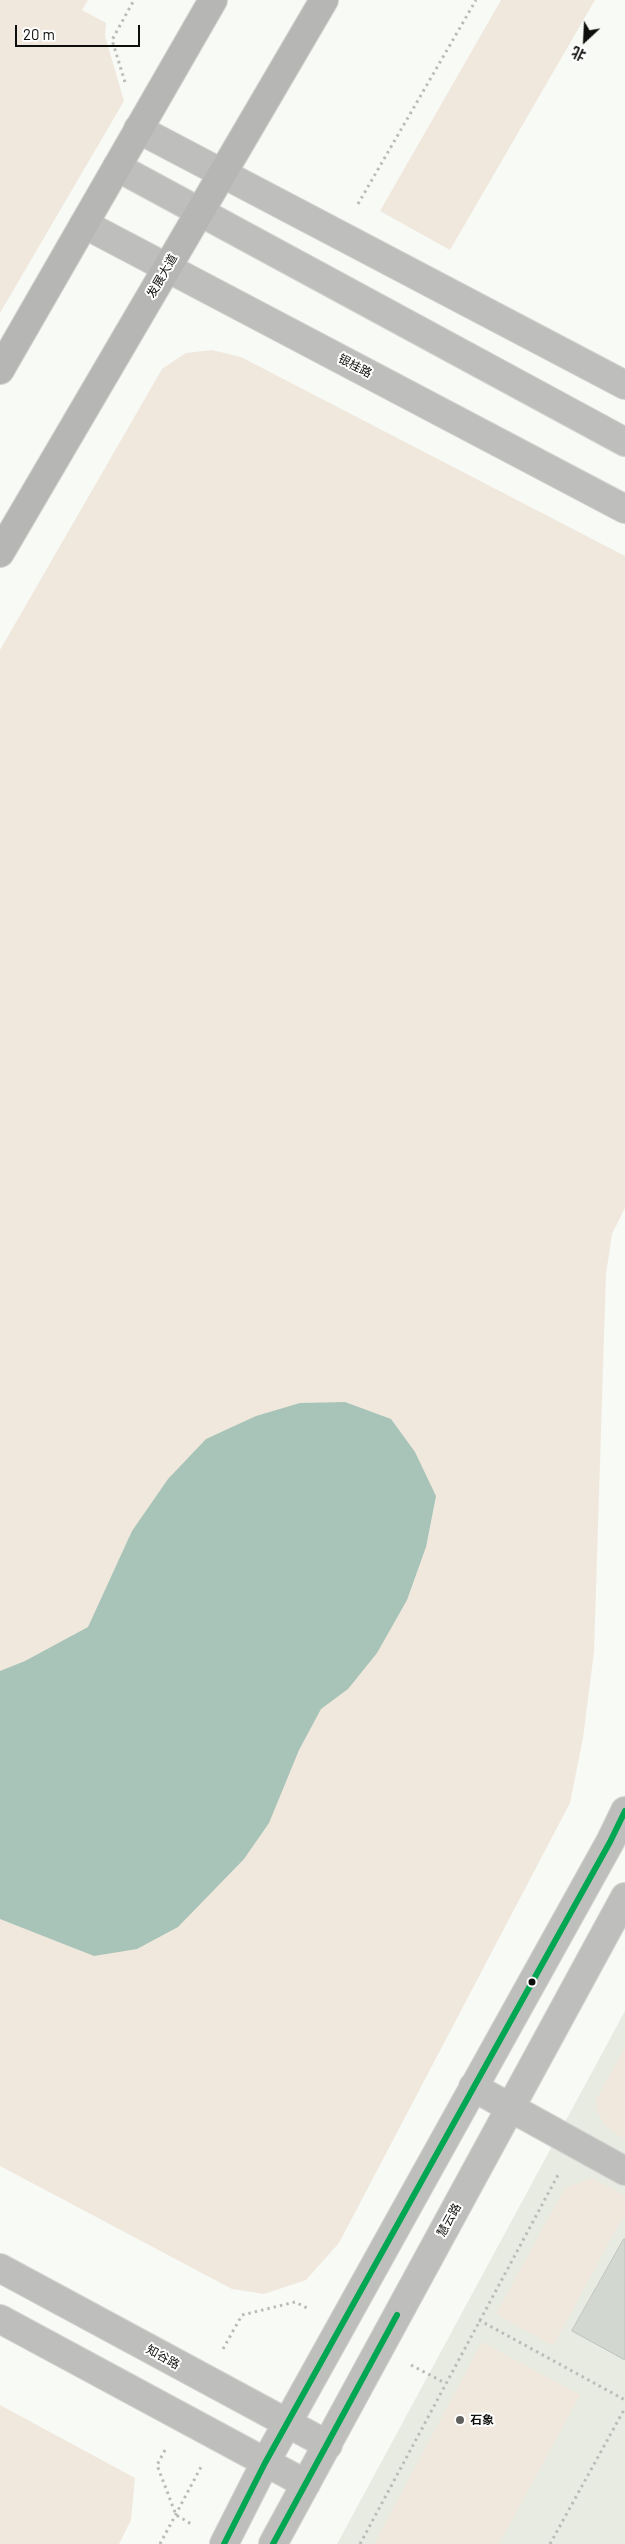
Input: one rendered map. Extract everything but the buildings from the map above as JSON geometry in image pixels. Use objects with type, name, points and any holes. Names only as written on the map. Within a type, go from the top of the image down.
[{"type":"main road","points":[[0,370],[213,0]]},
{"type":"main road","name":"发展大道","points":[[0,553],[324,0]]},
{"type":"street","points":[[138,129],[625,386]]},
{"type":"street","points":[[117,167],[625,442]]},
{"type":"street","name":"银桂路","points":[[84,224],[625,509]]},
{"type":"street","points":[[224,2544],[286,2424],[610,1842],[625,1811]]},
{"type":"street","name":"慧云路","points":[[273,2544],[625,1897]]},
{"type":"street","points":[[473,2086],[625,2171]]},
{"type":"street","name":"知谷路","points":[[0,2268],[328,2445]]},
{"type":"street","points":[[0,2319],[217,2438],[306,2484]]},
{"type":"path","points":[[134,0],[112,40],[138,129]]},
{"type":"path","points":[[340,236],[476,0]]},
{"type":"path","points":[[360,2544],[576,2143]]},
{"type":"path","points":[[480,2320],[625,2400]]},
{"type":"path","points":[[550,2544],[625,2408]]},
{"type":"path","points":[[160,2544],[217,2438]]},
{"type":"shaded area","points":[[0,0],[88,0],[82,10],[106,23],[105,36],[124,101],[0,313]]},
{"type":"shaded area","points":[[501,0],[595,0],[450,250],[380,211]]},
{"type":"shaded area","points":[[212,350],[241,357],[625,556],[625,1208],[612,1234],[606,1274],[594,1652],[583,1738],[570,1803],[339,2243],[306,2280],[264,2294],[232,2289],[0,2166],[0,650],[162,369],[186,353]]},
{"type":"shaded area","points":[[345,1402],[391,1419],[415,1452],[436,1496],[426,1547],[407,1600],[377,1653],[348,1689],[321,1709],[299,1750],[269,1823],[244,1859],[178,1927],[137,1949],[94,1956],[0,1919],[0,1671],[25,1661],[88,1627],[132,1531],[168,1479],[206,1439],[256,1416],[300,1403]]},
{"type":"shaded area","points":[[625,2011],[625,2544],[337,2544]]},
{"type":"shaded area","points":[[625,2047],[625,2139],[604,2124],[598,2113],[596,2100]]},
{"type":"shaded area","points":[[592,2178],[625,2196],[625,2222],[621,2220],[553,2346],[496,2314],[565,2188]]},
{"type":"shaded area","points":[[482,2342],[580,2395],[499,2544],[374,2544]]},
{"type":"shaded area","points":[[0,2405],[135,2478],[131,2520],[119,2544],[0,2544]]},
{"type":"transit line","points":[[224,2544],[265,2463],[610,1842],[625,1811]]},
{"type":"transit line","points":[[273,2544],[397,2315]]},
{"type":"place","name":"石象","points":[[460,2420]]}]
